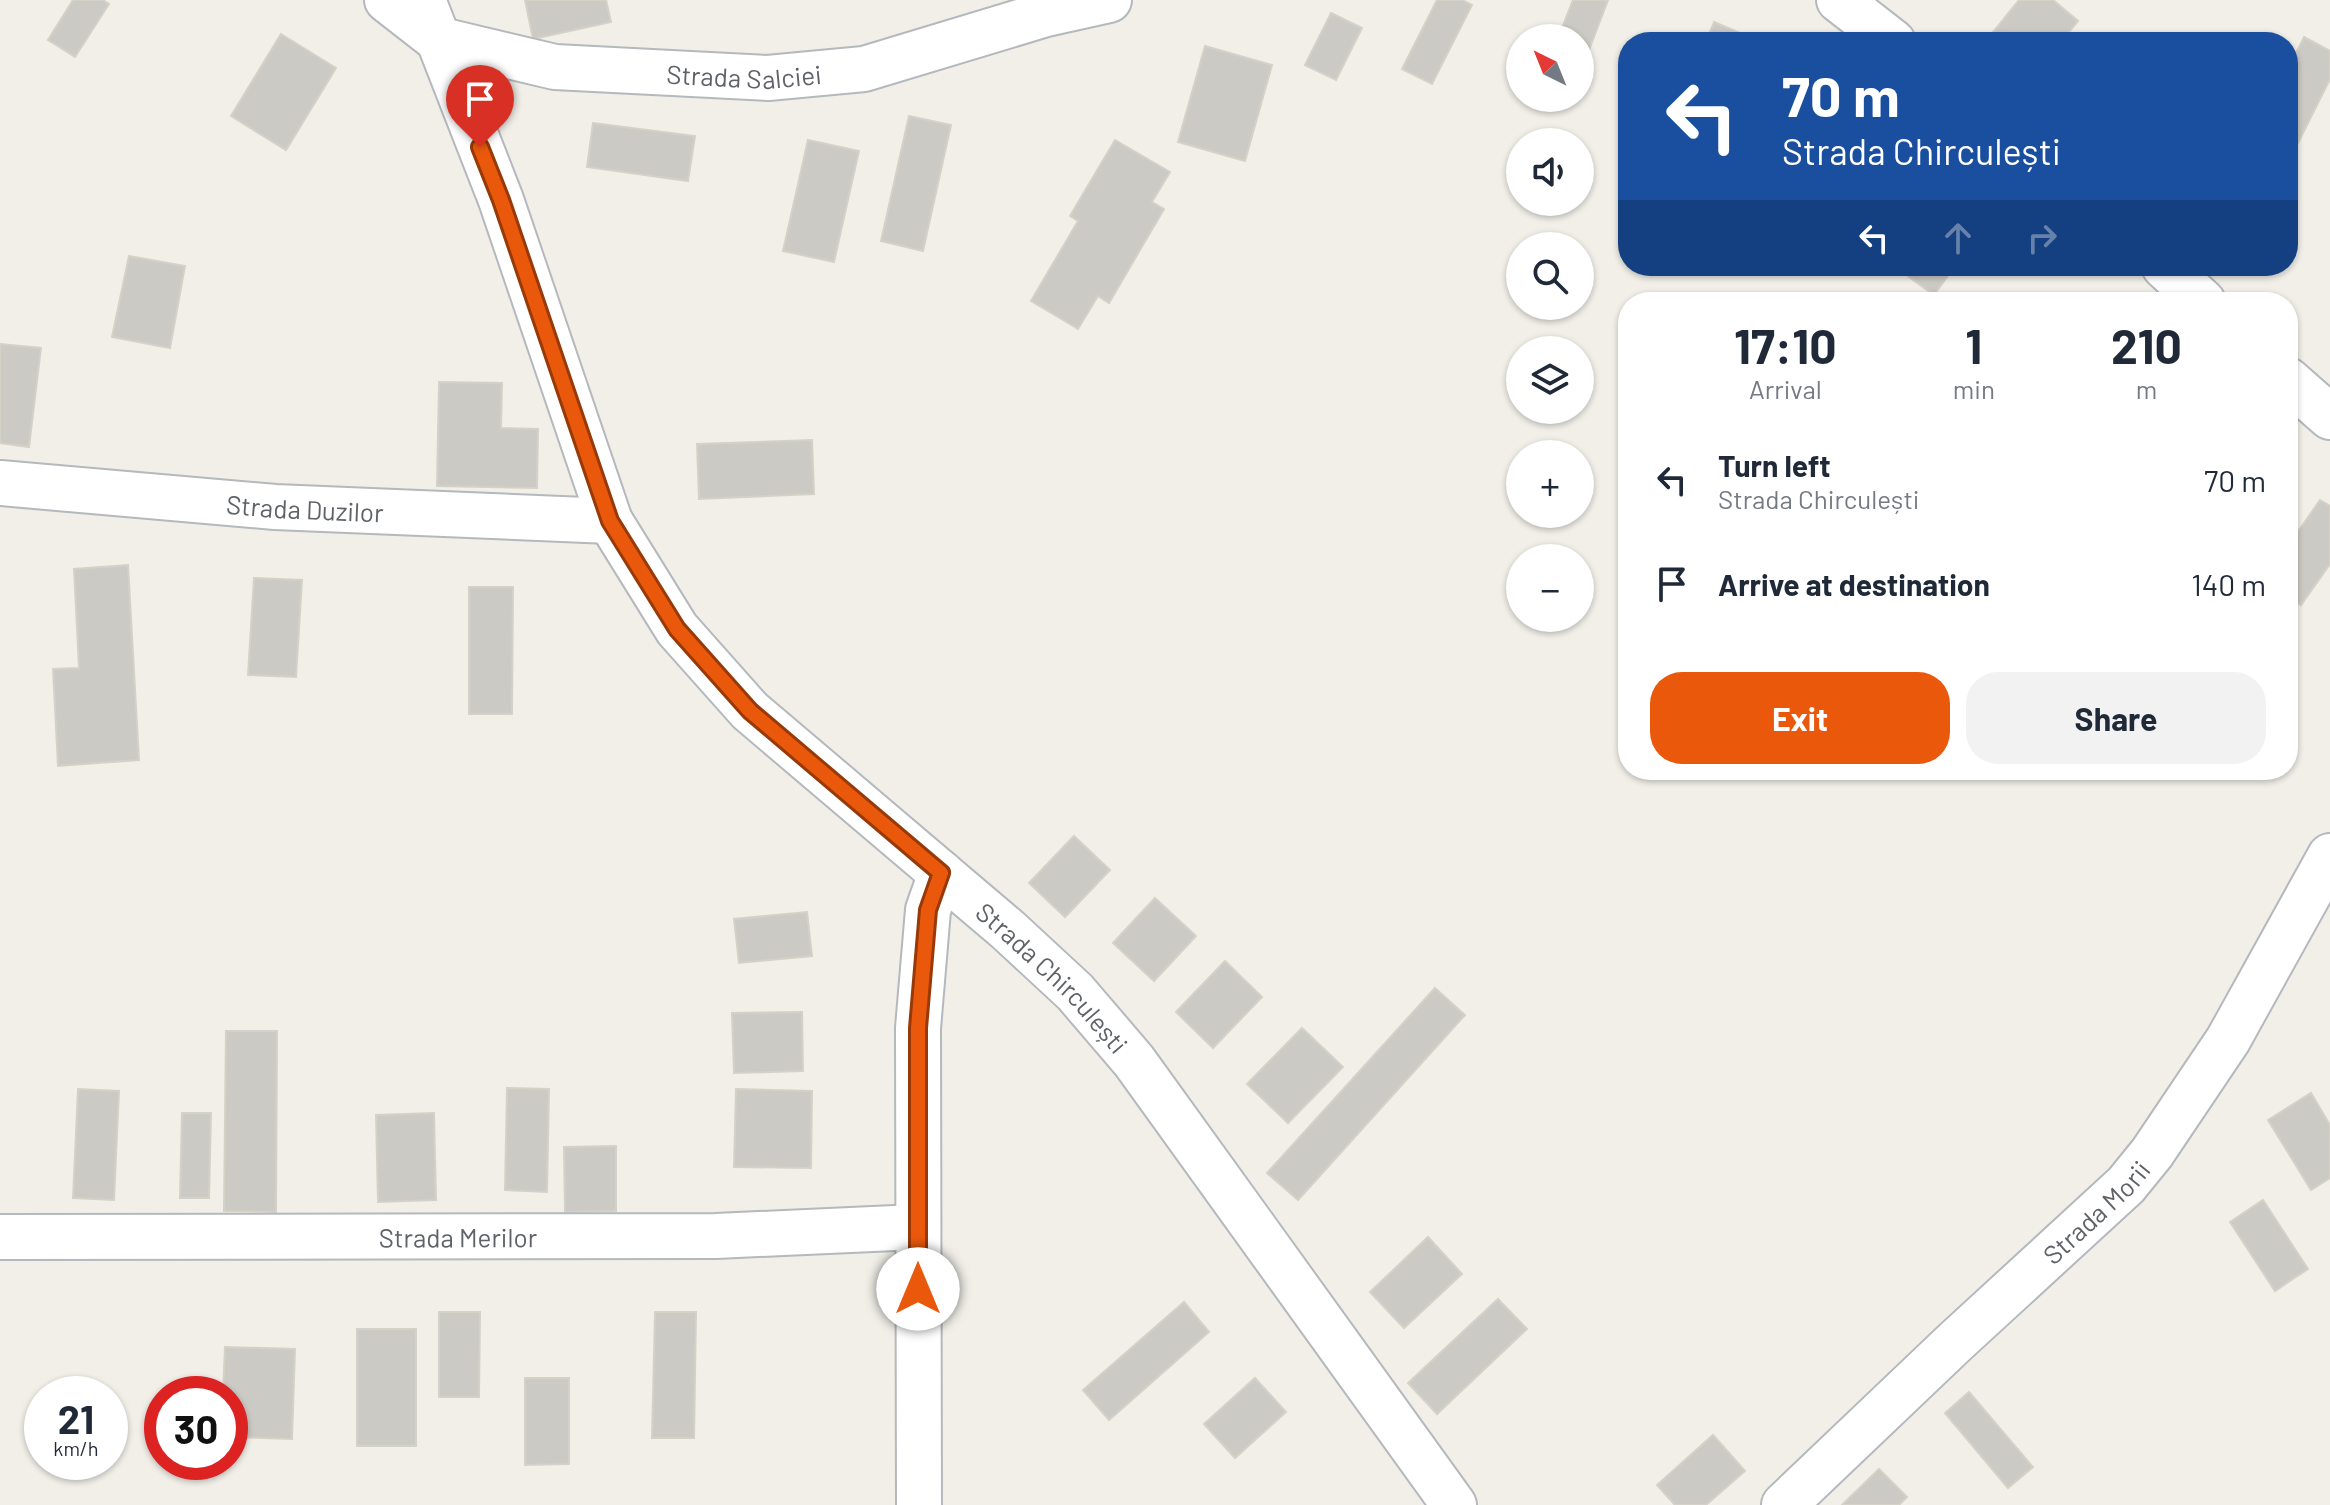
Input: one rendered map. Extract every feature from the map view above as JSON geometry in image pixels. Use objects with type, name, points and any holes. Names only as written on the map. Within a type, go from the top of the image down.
[{"type":"street","name":"Strada Salciei","points":[[387,0],[430,20],[555,67],[768,78],[864,69],[1046,14],[1109,0]]},
{"type":"street","points":[[1839,0],[1880,32]]},
{"type":"street","name":"Strada Chirculești","points":[[430,20],[501,200],[610,521],[677,629],[750,711],[1008,930],[1075,992],[1134,1061],[1454,1505]]},
{"type":"street","points":[[2175,276],[2192,292]]},
{"type":"street","points":[[2298,389],[2330,417]]},
{"type":"street","name":"Strada Duzilor","points":[[0,483],[275,507],[610,521]]},
{"type":"street","name":"Strada Morii","points":[[1784,1505],[2126,1185],[2152,1153],[2228,1040],[2330,856]]},
{"type":"street","points":[[919,1505],[918,1028],[928,910],[941,873]]},
{"type":"street","name":"Strada Merilor","points":[[0,1237],[716,1236],[917,1227]]},
{"type":"building","points":[[73,0],[103,0],[109,4],[75,57],[48,40]]},
{"type":"building","points":[[525,0],[606,0],[611,22],[533,39]]},
{"type":"building","points":[[1437,0],[1462,0],[1472,5],[1432,84],[1402,69]]},
{"type":"building","points":[[1573,0],[1608,0],[1594,37],[1594,24],[1564,24]]},
{"type":"building","points":[[2019,0],[2053,0],[2078,21],[2069,32],[1993,32]]},
{"type":"building","points":[[1331,13],[1362,28],[1336,80],[1305,65]]},
{"type":"building","points":[[1714,22],[1738,32],[1710,32]]},
{"type":"building","points":[[281,34],[336,68],[286,150],[231,116]]},
{"type":"building","points":[[2304,37],[2330,51],[2330,79],[2298,143],[2298,49]]},
{"type":"building","points":[[1205,46],[1272,65],[1245,161],[1178,142]]},
{"type":"building","points":[[909,116],[951,125],[923,251],[881,241]]},
{"type":"building","points":[[593,123],[695,136],[688,181],[587,167]]},
{"type":"building","points":[[808,140],[859,151],[834,262],[783,251]]},
{"type":"building","points":[[1115,140],[1170,172],[1152,202],[1164,209],[1109,303],[1098,296],[1078,329],[1031,301],[1078,221],[1070,216]]},
{"type":"building","points":[[129,256],[185,266],[170,348],[112,337]]},
{"type":"building","points":[[1908,276],[1948,276],[1936,292],[1930,292]]},
{"type":"building","points":[[0,344],[41,348],[29,447],[0,443]]},
{"type":"building","points":[[439,382],[502,383],[501,428],[538,429],[537,488],[437,486]]},
{"type":"building","points":[[812,440],[814,494],[699,499],[697,444]]},
{"type":"building","points":[[2320,500],[2330,506],[2330,564],[2301,605],[2298,603],[2298,532]]},
{"type":"building","points":[[128,565],[139,760],[58,766],[53,669],[79,668],[74,569]]},
{"type":"building","points":[[254,578],[302,580],[296,677],[248,675]]},
{"type":"building","points":[[469,587],[513,587],[512,714],[469,714]]},
{"type":"building","points":[[1074,836],[1110,870],[1065,917],[1029,883]]},
{"type":"building","points":[[1155,898],[1196,936],[1154,981],[1113,943]]},
{"type":"building","points":[[807,912],[812,956],[739,963],[734,919]]},
{"type":"building","points":[[1225,961],[1262,997],[1213,1048],[1176,1012]]},
{"type":"building","points":[[1435,988],[1465,1015],[1298,1200],[1267,1173]]},
{"type":"building","points":[[802,1012],[803,1071],[734,1073],[732,1013]]},
{"type":"building","points":[[1302,1028],[1343,1067],[1288,1123],[1247,1084]]},
{"type":"building","points":[[226,1031],[277,1031],[276,1212],[224,1211]]},
{"type":"building","points":[[507,1088],[549,1089],[547,1192],[505,1190]]},
{"type":"building","points":[[78,1089],[119,1091],[114,1200],[73,1198]]},
{"type":"building","points":[[736,1089],[812,1091],[811,1168],[734,1167]]},
{"type":"building","points":[[2311,1093],[2330,1125],[2330,1178],[2311,1190],[2268,1120]]},
{"type":"building","points":[[182,1113],[211,1113],[209,1198],[180,1198]]},
{"type":"building","points":[[434,1113],[436,1200],[378,1202],[376,1115]]},
{"type":"building","points":[[616,1146],[616,1211],[565,1212],[564,1147]]},
{"type":"building","points":[[2263,1200],[2308,1269],[2275,1291],[2230,1222]]},
{"type":"building","points":[[1428,1237],[1462,1274],[1404,1328],[1370,1292]]},
{"type":"building","points":[[1498,1299],[1527,1329],[1437,1414],[1408,1383]]},
{"type":"building","points":[[1184,1302],[1209,1332],[1109,1420],[1083,1390]]},
{"type":"building","points":[[439,1312],[480,1312],[479,1397],[439,1397]]},
{"type":"building","points":[[655,1312],[696,1312],[694,1438],[652,1438]]},
{"type":"building","points":[[357,1329],[416,1329],[416,1446],[357,1446]]},
{"type":"building","points":[[225,1347],[295,1349],[292,1439],[248,1438],[248,1376],[224,1376]]},
{"type":"building","points":[[525,1378],[569,1378],[569,1464],[525,1465]]},
{"type":"building","points":[[1255,1378],[1286,1412],[1235,1458],[1204,1424]]},
{"type":"building","points":[[1969,1392],[2033,1467],[2008,1488],[1945,1413]]},
{"type":"building","points":[[1713,1435],[1745,1471],[1706,1505],[1675,1505],[1657,1485]]},
{"type":"building","points":[[1879,1469],[1907,1497],[1899,1505],[1842,1505]]},
{"type":"route","points":[[480,147],[501,200],[610,521],[677,629],[750,711],[941,873],[928,910],[918,1028],[918,1289]]}]
